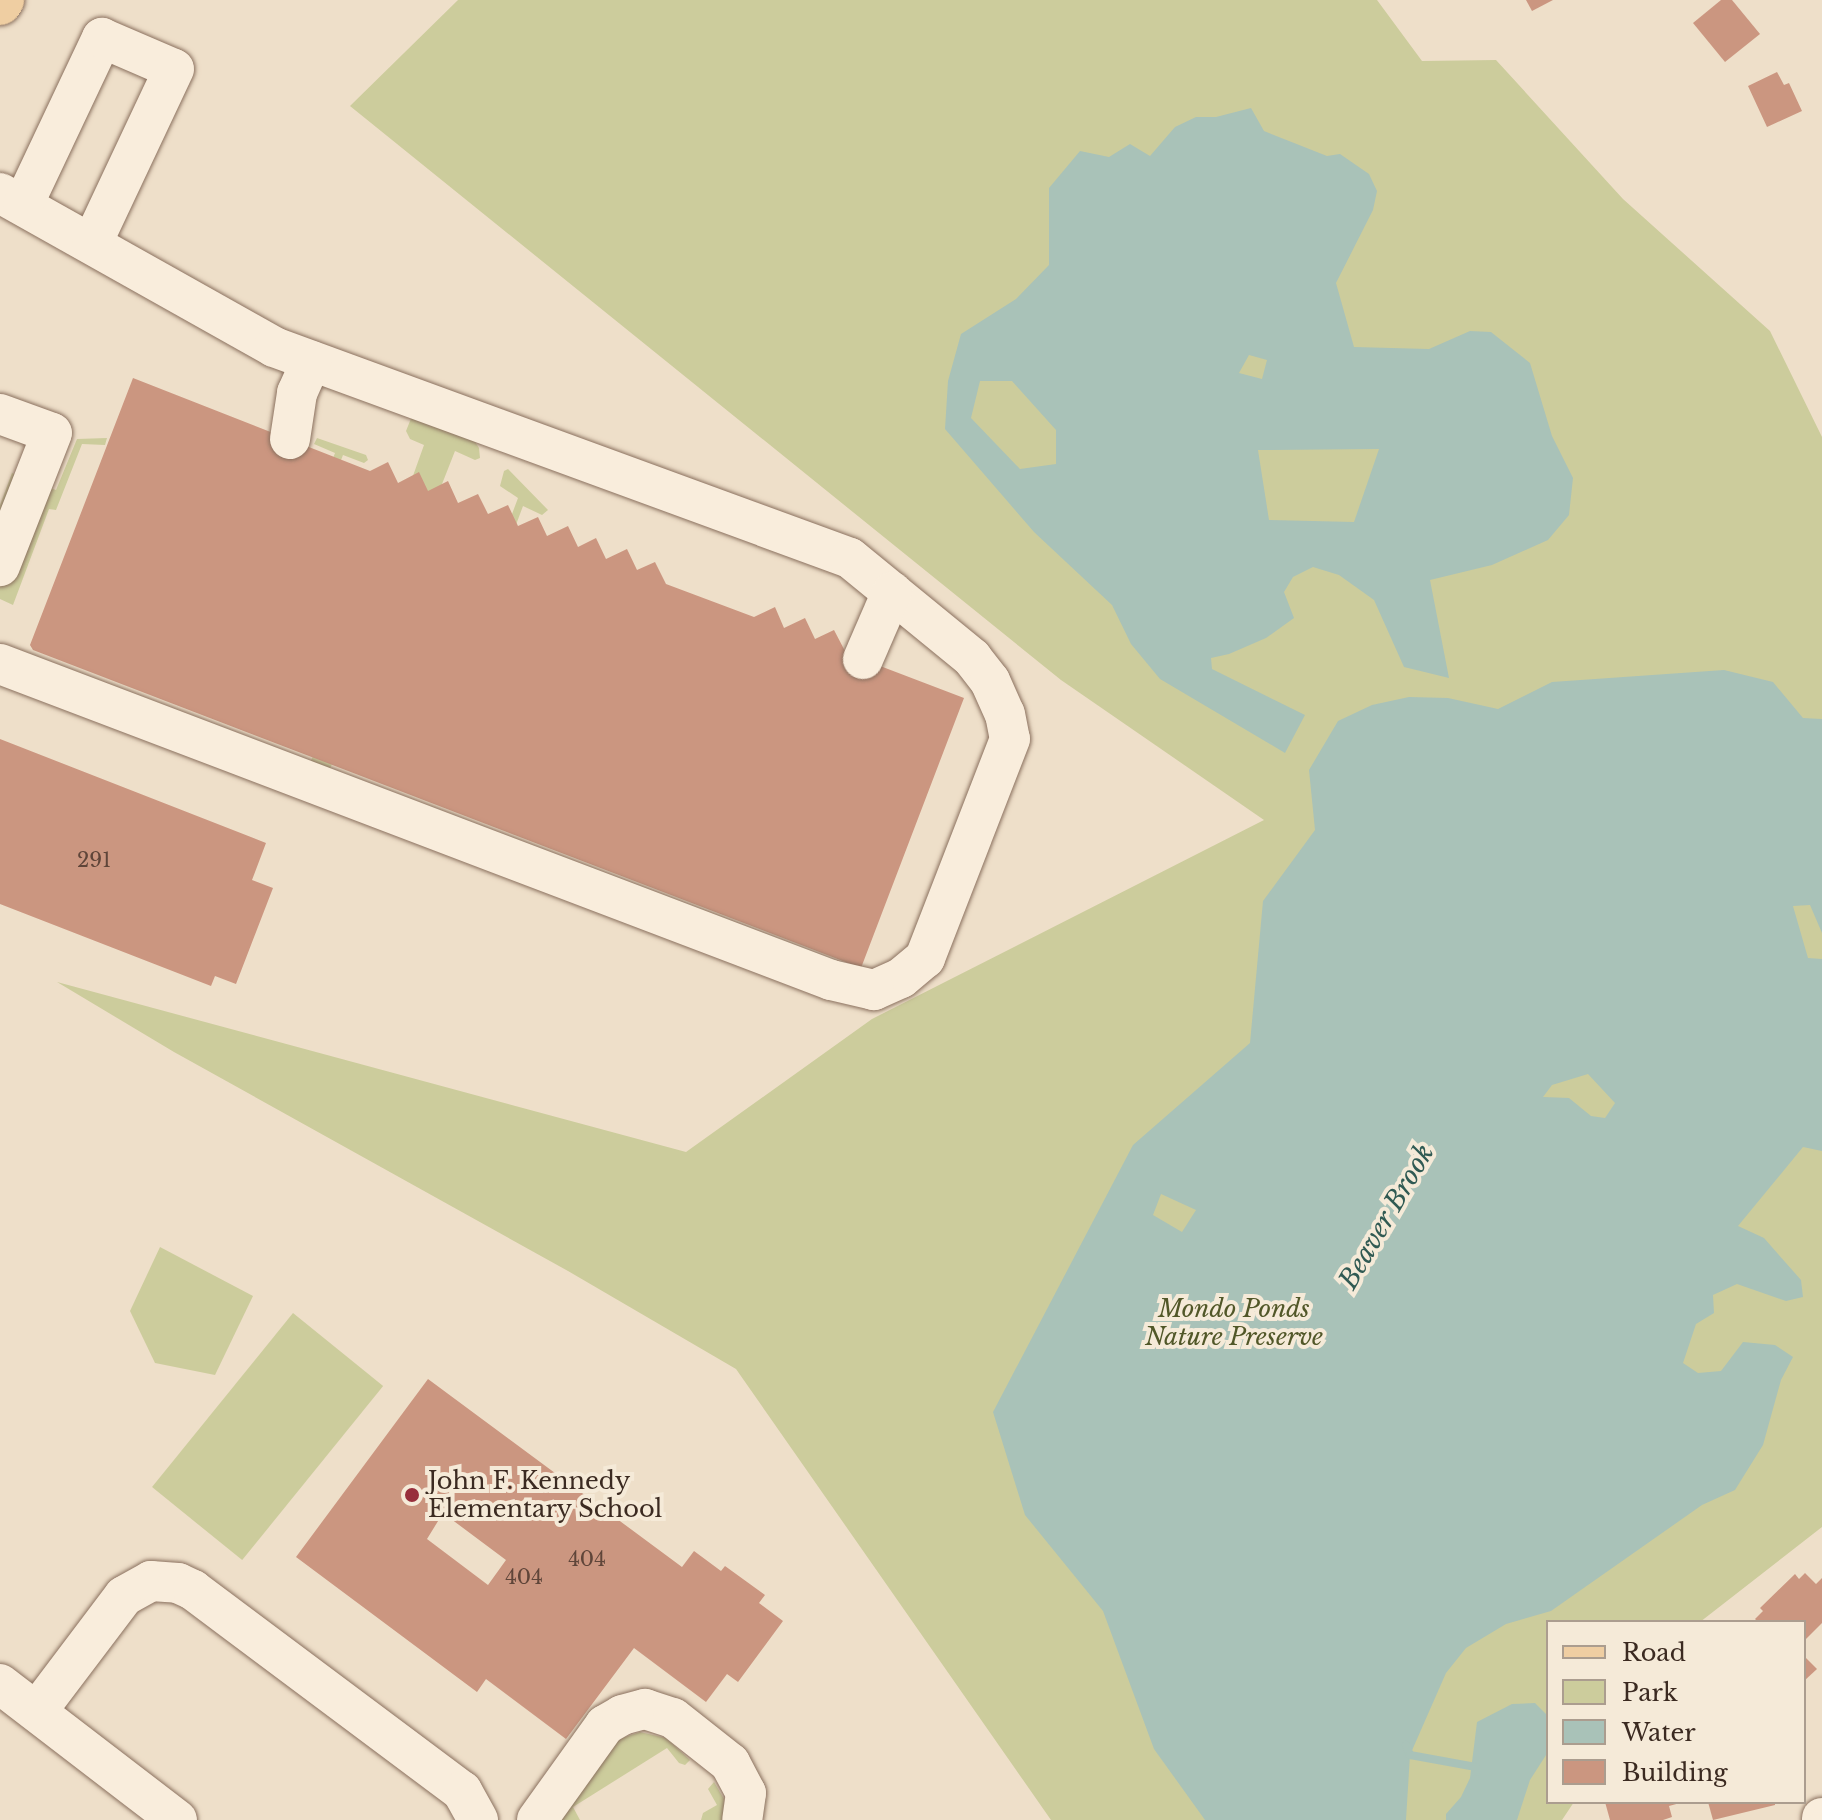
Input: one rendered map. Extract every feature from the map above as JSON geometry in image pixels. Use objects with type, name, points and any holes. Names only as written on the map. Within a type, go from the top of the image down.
[{"type":"street","points":[[0,664],[831,980],[874,990],[901,978],[925,958],[1010,739],[1005,714],[990,681],[972,658],[850,558],[274,347],[12,199],[102,38],[174,69],[92,243]]},
{"type":"street","points":[[290,439],[297,393],[311,361]]},
{"type":"street","points":[[0,414],[52,433],[0,566]]},
{"type":"street","points":[[863,659],[892,592]]},
{"type":"street","points":[[37,1711],[114,1607],[134,1589],[160,1580],[186,1586],[462,1791],[478,1820]]},
{"type":"street","points":[[0,1684],[177,1820]]},
{"type":"street","points":[[537,1820],[605,1725],[622,1715],[645,1709],[673,1718],[730,1763],[746,1793],[742,1820]]},
{"type":"green space","name":"Mondo Ponds Nature Preserve","points":[[458,0],[1377,0],[1422,61],[1496,60],[1623,199],[1770,331],[1822,437],[1822,1527],[1703,1620],[1546,1620],[1546,1804],[1573,1804],[1562,1820],[1051,1820],[736,1369],[568,1271],[174,1052],[57,982],[686,1152],[872,1019],[1264,820],[1061,680],[350,106]]},
{"type":"green space","points":[[416,406],[470,434],[479,448],[480,458],[475,460],[455,451],[319,797],[306,775],[424,445],[410,439],[406,431]]},
{"type":"green space","points":[[107,438],[105,445],[82,444],[56,510],[49,509],[13,605],[0,599],[0,505],[12,473],[56,490],[77,439]]},
{"type":"green space","points":[[317,438],[366,455],[368,460],[364,463],[343,455],[248,702],[241,700],[335,453],[314,444]]},
{"type":"green space","points":[[508,469],[548,510],[542,515],[523,506],[427,764],[420,761],[518,498],[500,486],[504,471]]},
{"type":"green space","points":[[160,1247],[253,1296],[215,1375],[155,1363],[130,1311]]},
{"type":"green space","points":[[293,1313],[383,1386],[242,1560],[152,1487]]},
{"type":"green space","points":[[640,1732],[666,1738],[690,1760],[685,1765],[679,1763],[667,1748],[573,1807],[580,1820],[553,1820],[619,1739]]},
{"type":"green space","points":[[714,1782],[724,1799],[723,1820],[701,1820],[703,1813],[717,1805],[708,1789]]},
{"type":"water","points":[[1251,108],[1264,131],[1327,156],[1340,154],[1369,174],[1377,191],[1373,210],[1336,283],[1354,347],[1429,349],[1470,331],[1491,332],[1530,363],[1552,436],[1573,478],[1569,515],[1548,540],[1492,565],[1430,580],[1449,678],[1404,667],[1374,600],[1339,575],[1313,567],[1293,577],[1284,592],[1294,618],[1266,638],[1211,658],[1212,669],[1305,715],[1285,753],[1160,679],[1131,644],[1112,605],[1034,532],[945,429],[948,381],[961,334],[1016,299],[1049,265],[1049,188],[1080,151],[1109,157],[1130,144],[1150,156],[1175,127],[1196,117],[1216,117]],"holes":[[[1249,355],[1267,360],[1262,379],[1239,373]],[[980,381],[1012,381],[1056,430],[1056,464],[1020,469],[971,418]],[[1379,449],[1354,522],[1269,520],[1258,450]]]},
{"type":"water","points":[[1724,670],[1773,682],[1803,718],[1822,719],[1822,933],[1810,905],[1793,906],[1808,958],[1822,959],[1822,1151],[1803,1147],[1738,1226],[1764,1238],[1801,1280],[1803,1297],[1786,1301],[1737,1284],[1713,1295],[1714,1313],[1696,1324],[1683,1363],[1698,1373],[1721,1371],[1743,1342],[1775,1345],[1793,1357],[1781,1380],[1763,1445],[1735,1490],[1702,1505],[1551,1611],[1506,1624],[1466,1648],[1446,1673],[1410,1755],[1406,1820],[1205,1820],[1154,1749],[1103,1611],[1025,1515],[993,1412],[1133,1145],[1250,1043],[1263,901],[1315,830],[1309,770],[1338,721],[1372,705],[1409,697],[1448,698],[1498,709],[1552,682]],"holes":[[[1588,1074],[1615,1103],[1605,1118],[1591,1116],[1569,1098],[1543,1097],[1552,1085]],[[1161,1194],[1196,1210],[1182,1232],[1153,1215]]]},
{"type":"water","points":[[1535,1703],[1546,1714],[1546,1755],[1530,1780],[1517,1820],[1446,1820],[1446,1814],[1461,1797],[1470,1778],[1477,1722],[1512,1704]]},
{"type":"building","points":[[1526,0],[1553,0],[1532,11]]},
{"type":"building","points":[[1721,0],[1732,0],[1760,34],[1725,62],[1693,23]]},
{"type":"building","points":[[1777,72],[1784,85],[1789,83],[1802,111],[1767,127],[1748,86]]},
{"type":"building","points":[[133,378],[370,471],[388,462],[398,483],[419,472],[428,491],[448,481],[458,503],[478,494],[488,514],[508,505],[518,526],[538,517],[547,536],[568,526],[578,547],[596,538],[606,559],[627,549],[637,570],[655,562],[666,584],[754,617],[775,607],[784,628],[805,618],[815,639],[834,630],[846,653],[964,698],[861,968],[33,650],[30,645]]},
{"type":"building","points":[[0,739],[266,843],[252,880],[273,888],[236,984],[215,976],[211,986],[0,904]]},
{"type":"building","points":[[428,1379],[682,1567],[694,1551],[721,1571],[725,1566],[765,1595],[759,1603],[783,1621],[738,1682],[727,1674],[706,1702],[634,1648],[566,1739],[486,1679],[477,1692],[296,1557]],"holes":[[[443,1513],[506,1560],[488,1585],[427,1539]]]},
{"type":"building","points":[[1805,1573],[1816,1584],[1822,1578],[1822,1623],[1806,1639],[1806,1620],[1755,1619],[1763,1611],[1760,1608],[1795,1574],[1799,1579]]},
{"type":"building","points":[[1806,1658],[1817,1669],[1806,1679]]},
{"type":"building","points":[[1606,1804],[1676,1804],[1669,1806],[1672,1817],[1663,1820],[1610,1820]]},
{"type":"building","points":[[1709,1804],[1775,1804],[1775,1805],[1713,1820]]},
{"type":"waterway","name":"Beaver Brook","points":[[1406,1745],[1410,1755],[1476,1767],[1476,1772]]},
{"type":"place","name":"John F. Kennedy Elementary School","points":[[412,1495]]}]
